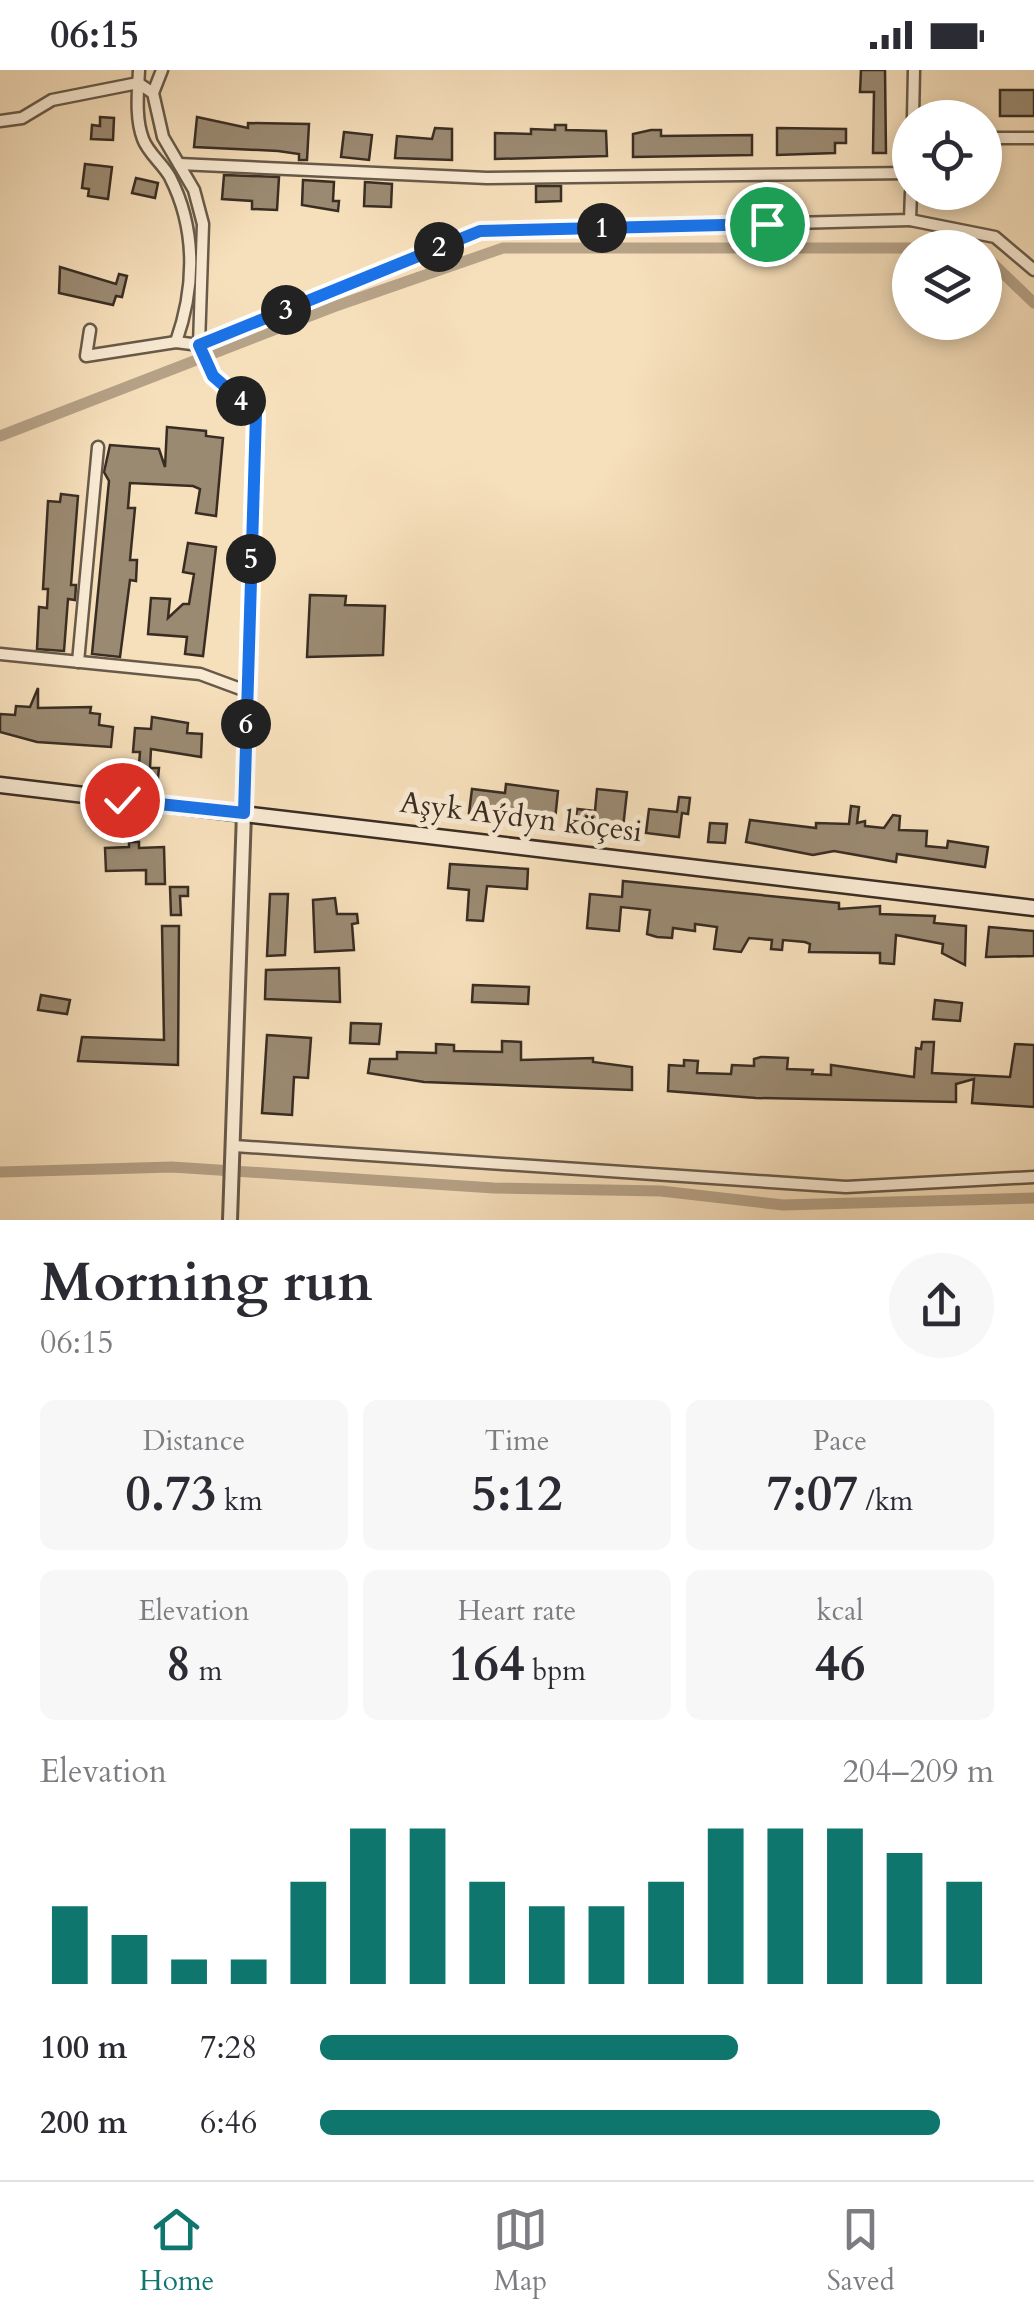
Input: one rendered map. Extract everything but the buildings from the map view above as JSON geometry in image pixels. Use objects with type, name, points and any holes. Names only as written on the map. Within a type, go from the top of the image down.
[{"type":"main road","name":"Aşyk Aýdyn köçesi","points":[[0,786],[1034,908]]},
{"type":"street","points":[[153,93],[162,70]]},
{"type":"street","points":[[913,100],[914,70]]},
{"type":"street","points":[[138,76],[153,93],[163,137],[194,190],[203,224],[199,345],[213,376],[256,414],[230,1220]]},
{"type":"street","points":[[0,122],[22,118],[52,100],[138,76]]},
{"type":"street","points":[[138,76],[143,141],[169,174],[191,242],[188,294],[176,342]]},
{"type":"street","points":[[1002,138],[1034,138]]},
{"type":"street","points":[[179,164],[487,178],[892,173]]},
{"type":"street","points":[[910,210],[910,220]]},
{"type":"street","points":[[90,330],[86,356],[176,342],[199,345],[480,231],[910,220],[995,237],[1034,270]]},
{"type":"street","points":[[78,662],[98,446]]},
{"type":"street","points":[[0,654],[200,674],[246,691]]},
{"type":"street","points":[[234,1148],[846,1187],[1034,1177]]},
{"type":"waterway","points":[[0,436],[333,307],[503,248],[892,248]]},
{"type":"waterway","points":[[1002,272],[1034,303]]},
{"type":"waterway","points":[[0,1172],[172,1167],[494,1188],[661,1191],[783,1205],[1034,1198]]},
{"type":"route","points":[[122,800],[244,813],[256,414],[213,376],[199,345],[480,231],[767,224]]}]
